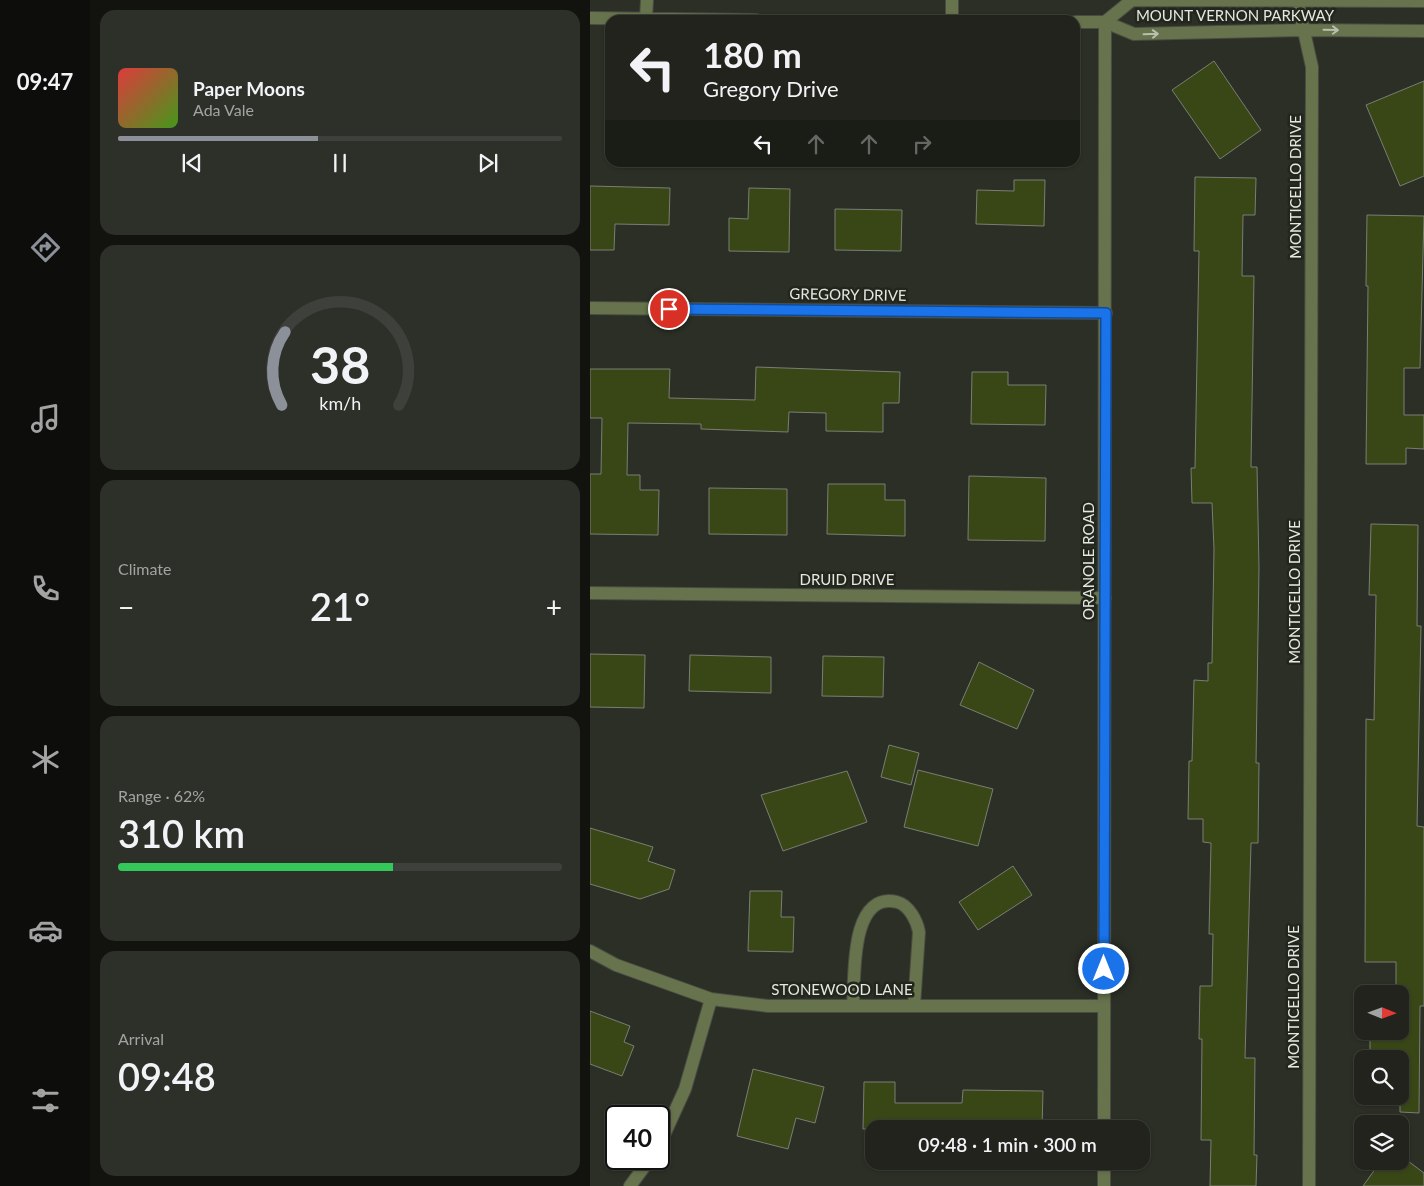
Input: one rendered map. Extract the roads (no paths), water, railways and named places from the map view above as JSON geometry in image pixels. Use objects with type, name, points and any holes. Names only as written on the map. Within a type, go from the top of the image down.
[{"type":"street","points":[[646,0],[646,15]]},
{"type":"street","points":[[952,0],[952,15]]},
{"type":"street","name":"MOUNT VERNON PARKWAY","points":[[1424,1],[1132,0],[1105,22],[1134,34],[1304,30],[1424,31]]},
{"type":"street","name":"MONTICELLO DRIVE","points":[[1298,1],[1312,67],[1309,1186]]},
{"type":"street","points":[[590,18],[605,18]]},
{"type":"street","points":[[1080,22],[1105,22]]},
{"type":"street","name":"ORANOLE ROAD","points":[[1104,1120],[1105,22]]},
{"type":"street","name":"GREGORY DRIVE","points":[[590,308],[1106,313]]},
{"type":"street","name":"DRUID DRIVE","points":[[590,593],[1105,598]]},
{"type":"street","points":[[853,1006],[859,930],[866,912],[882,903],[897,902],[907,909],[916,921],[919,932],[914,1006]]},
{"type":"street","name":"STONEWOOD LANE","points":[[590,951],[616,965],[711,999],[768,1006],[1103,1006]]},
{"type":"street","points":[[670,1122],[685,1089],[711,999]]},
{"type":"street","points":[[630,1186],[642,1170]]},
{"type":"street","points":[[1104,1170],[1104,1186]]}]
